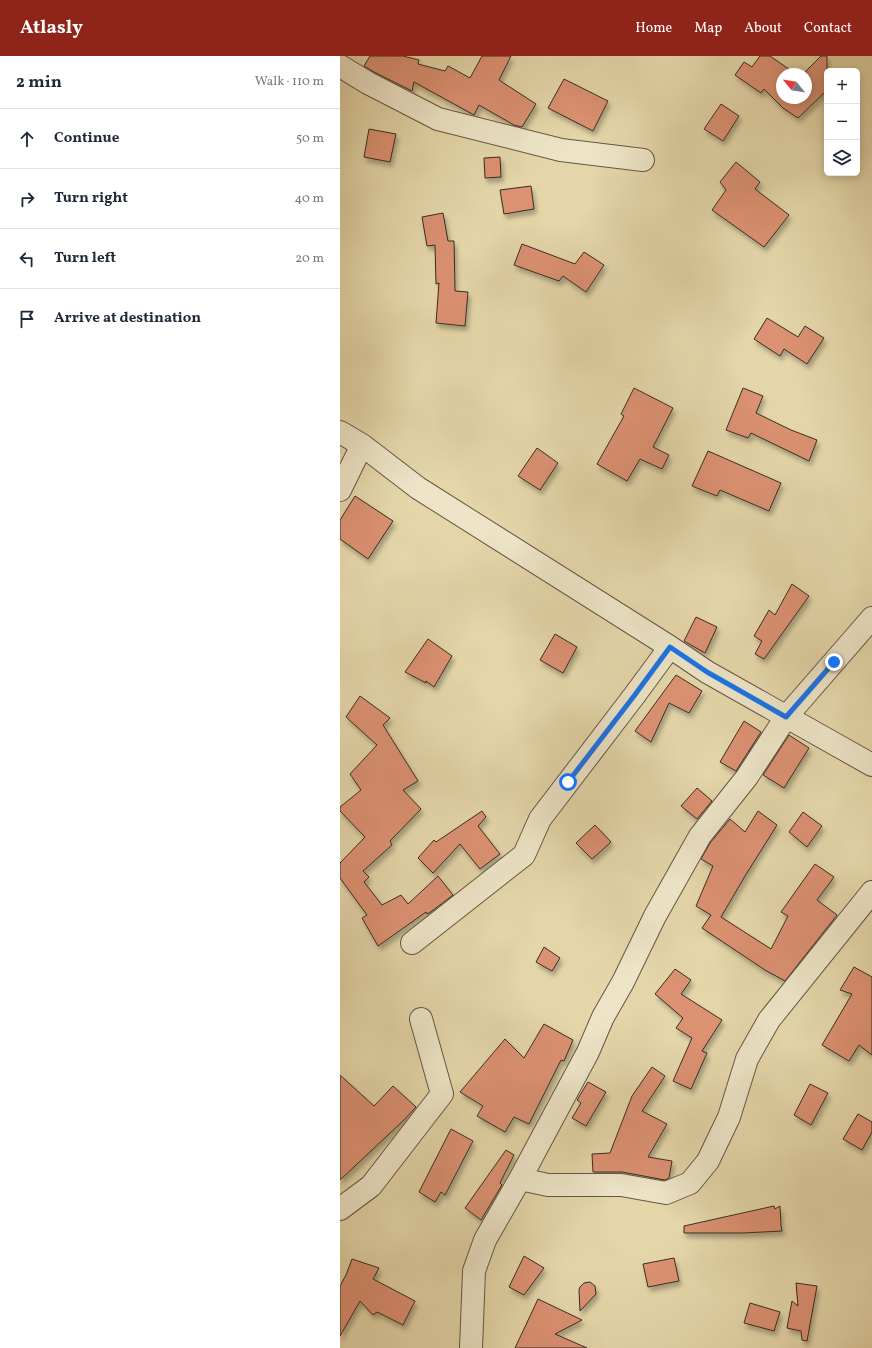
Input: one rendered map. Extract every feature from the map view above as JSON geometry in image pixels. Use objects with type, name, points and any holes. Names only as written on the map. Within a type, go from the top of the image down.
[{"type":"street","points":[[340,66],[368,83],[438,119],[561,150],[643,160]]},
{"type":"street","points":[[340,432],[362,445],[418,488],[670,647],[707,672],[872,764]]},
{"type":"street","points":[[340,490],[362,445]]},
{"type":"street","points":[[471,1348],[474,1271],[485,1240],[520,1179],[584,1058],[603,1017],[623,982],[655,916],[696,842],[747,777],[786,717],[872,618]]},
{"type":"street","points":[[412,943],[524,854],[540,819],[670,647]]},
{"type":"street","points":[[520,1179],[548,1185],[621,1185],[666,1193],[690,1183],[708,1161],[729,1117],[747,1059],[769,1020],[872,892]]},
{"type":"street","points":[[340,1209],[371,1186],[442,1094],[421,1019]]},
{"type":"building","points":[[370,56],[403,56],[419,60],[418,64],[445,71],[448,66],[470,78],[482,56],[511,56],[499,80],[536,104],[522,127],[514,125],[479,105],[474,115],[414,82],[412,91],[374,72],[364,66]]},
{"type":"building","points":[[760,56],[770,56],[787,68],[776,68],[776,101],[764,89],[761,93],[735,75],[744,62],[752,67]]},
{"type":"building","points":[[821,56],[827,56],[827,68],[824,68],[824,93],[798,118],[779,104],[812,104],[812,68],[809,68]]},
{"type":"building","points":[[564,79],[608,101],[593,131],[548,108]]},
{"type":"building","points":[[721,104],[739,116],[723,141],[704,129]]},
{"type":"building","points":[[369,129],[396,134],[390,162],[364,157]]},
{"type":"building","points":[[500,157],[501,177],[485,178],[484,158]]},
{"type":"building","points":[[736,162],[760,182],[755,189],[789,215],[764,247],[712,210],[726,190],[720,182]]},
{"type":"building","points":[[531,186],[534,209],[504,214],[500,190]]},
{"type":"building","points":[[443,213],[448,241],[454,241],[455,291],[468,292],[465,326],[436,323],[439,283],[436,284],[435,245],[427,246],[422,217]]},
{"type":"building","points":[[522,244],[575,264],[584,252],[604,265],[586,292],[563,276],[559,281],[514,265]]},
{"type":"building","points":[[767,318],[798,337],[805,326],[824,338],[807,364],[784,349],[780,356],[754,339]]},
{"type":"building","points":[[634,388],[673,408],[653,447],[669,455],[662,469],[640,459],[627,481],[597,464],[624,416],[621,414]]},
{"type":"building","points":[[743,388],[763,396],[756,413],[791,430],[817,440],[809,461],[751,433],[748,438],[726,430]]},
{"type":"building","points":[[537,448],[558,463],[540,490],[518,476]]},
{"type":"building","points":[[708,451],[781,483],[769,511],[720,490],[717,496],[692,486]]},
{"type":"building","points":[[355,496],[393,521],[368,559],[340,539],[340,520]]},
{"type":"building","points":[[792,584],[809,596],[764,659],[755,654],[762,641],[754,636],[769,610],[775,615]]},
{"type":"building","points":[[696,617],[717,627],[705,653],[684,641]]},
{"type":"building","points":[[555,634],[577,647],[563,673],[540,660]]},
{"type":"building","points":[[428,639],[452,656],[434,687],[426,681],[426,683],[405,672]]},
{"type":"building","points":[[676,675],[702,691],[689,713],[669,703],[651,742],[635,731]]},
{"type":"building","points":[[360,696],[390,718],[383,725],[418,781],[403,790],[421,809],[390,841],[392,845],[363,871],[369,877],[364,882],[382,905],[401,895],[408,904],[438,876],[453,895],[432,911],[427,914],[426,912],[378,946],[362,918],[367,915],[340,878],[340,863],[365,837],[340,811],[340,807],[361,790],[350,774],[377,745],[346,717]]},
{"type":"building","points":[[744,721],[761,732],[736,771],[720,762]]},
{"type":"building","points":[[789,735],[809,748],[784,788],[763,775]]},
{"type":"building","points":[[697,788],[712,801],[697,819],[681,806]]},
{"type":"building","points":[[482,811],[486,817],[478,826],[500,854],[480,869],[460,844],[433,873],[418,858],[434,840],[436,842]]},
{"type":"building","points":[[758,811],[777,825],[721,917],[771,949],[788,916],[781,912],[815,864],[834,877],[817,900],[837,915],[785,981],[765,970],[702,928],[711,915],[696,906],[713,866],[701,859],[710,843],[730,819],[745,832]]},
{"type":"building","points":[[803,812],[822,826],[807,847],[789,832]]},
{"type":"building","points":[[595,825],[611,842],[592,859],[576,843]]},
{"type":"building","points":[[544,947],[560,958],[552,971],[536,962]]},
{"type":"building","points":[[854,967],[872,977],[872,1055],[859,1045],[849,1061],[822,1045],[852,994],[840,990]]},
{"type":"building","points":[[675,969],[691,980],[681,994],[722,1020],[702,1051],[707,1053],[691,1089],[673,1081],[692,1038],[676,1028],[683,1018],[655,994]]},
{"type":"building","points":[[544,1024],[573,1040],[564,1061],[561,1060],[529,1124],[514,1117],[505,1132],[477,1116],[483,1106],[460,1092],[505,1039],[524,1058]]},
{"type":"building","points":[[652,1067],[665,1076],[642,1111],[667,1124],[648,1157],[672,1161],[669,1178],[665,1180],[622,1172],[593,1172],[592,1154],[610,1153],[632,1096]]},
{"type":"building","points":[[340,1075],[374,1106],[393,1086],[416,1107],[340,1180]]},
{"type":"building","points":[[588,1082],[606,1092],[586,1126],[572,1118],[581,1103],[577,1100]]},
{"type":"building","points":[[810,1084],[828,1093],[811,1125],[794,1115]]},
{"type":"building","points":[[858,1114],[872,1122],[872,1132],[862,1150],[843,1139]]},
{"type":"building","points":[[451,1129],[473,1141],[445,1195],[441,1192],[435,1202],[419,1192]]},
{"type":"building","points":[[506,1150],[514,1155],[500,1183],[502,1185],[481,1220],[465,1208]]},
{"type":"building","points":[[774,1206],[775,1209],[780,1206],[782,1231],[743,1233],[684,1233],[684,1226]]},
{"type":"building","points":[[524,1256],[544,1268],[524,1295],[509,1287]]},
{"type":"building","points":[[674,1258],[679,1281],[648,1287],[643,1264]]},
{"type":"building","points":[[352,1259],[379,1268],[373,1279],[415,1301],[403,1325],[377,1312],[373,1315],[360,1301],[340,1336],[340,1286]]},
{"type":"building","points":[[590,1282],[595,1286],[596,1294],[580,1311],[580,1287],[584,1283]]},
{"type":"building","points":[[796,1283],[817,1286],[807,1341],[802,1340],[801,1331],[787,1328],[792,1301],[798,1306]]},
{"type":"building","points":[[538,1299],[582,1320],[555,1334],[587,1348],[515,1348]]},
{"type":"building","points":[[750,1303],[780,1312],[774,1331],[744,1323]]},
{"type":"route","points":[[568,782],[670,647],[707,672],[786,717],[834,662]]}]
